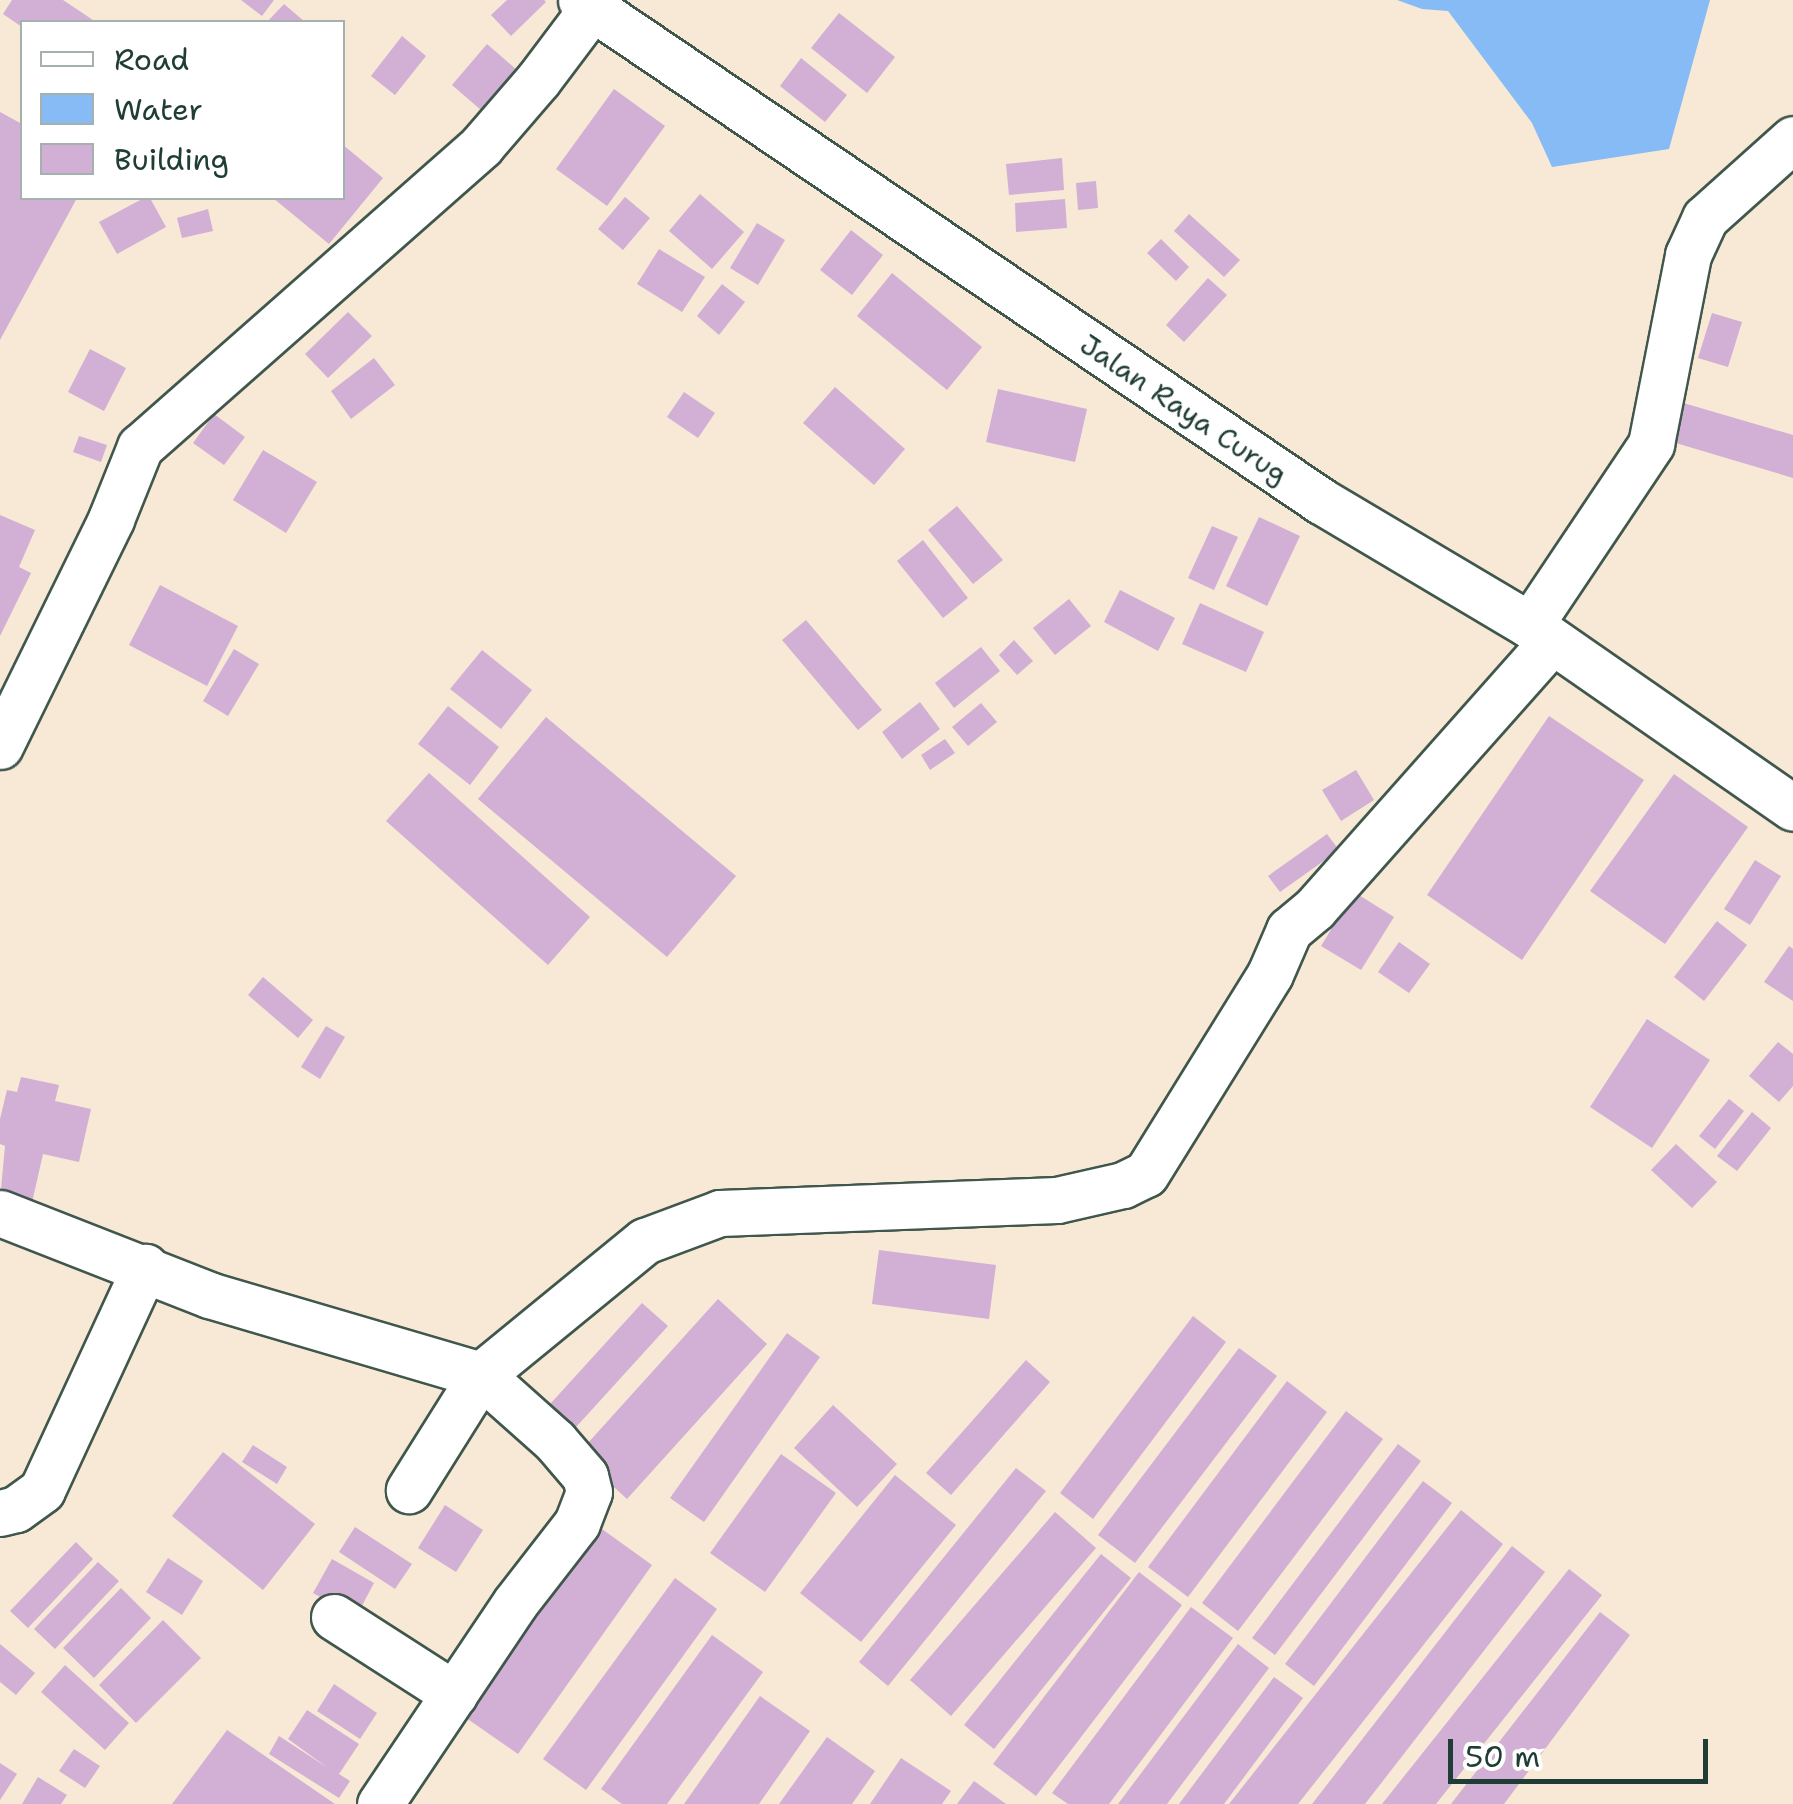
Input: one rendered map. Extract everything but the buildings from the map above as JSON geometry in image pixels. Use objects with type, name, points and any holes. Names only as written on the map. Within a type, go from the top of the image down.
[{"type":"street","name":"Jalan Raya Curug","points":[[587,3],[1322,502],[1540,634],[1793,808]]},
{"type":"street","points":[[0,746],[111,519],[140,447],[480,146],[538,80],[587,3]]},
{"type":"street","points":[[409,1490],[481,1375],[646,1241],[720,1213],[1057,1200],[1123,1186],[1146,1174],[1270,974],[1289,930],[1315,908],[1540,634],[1651,444],[1688,255],[1705,218],[1793,140]]},
{"type":"street","points":[[0,1213],[209,1295],[481,1375],[556,1441],[584,1476],[589,1492],[577,1523],[515,1603],[380,1804]]},
{"type":"street","points":[[0,1513],[16,1509],[42,1490],[145,1267]]},
{"type":"street","points":[[334,1618],[454,1694]]},
{"type":"water","points":[[1397,0],[1710,0],[1669,149],[1552,167],[1532,123],[1448,11],[1422,9]]}]
